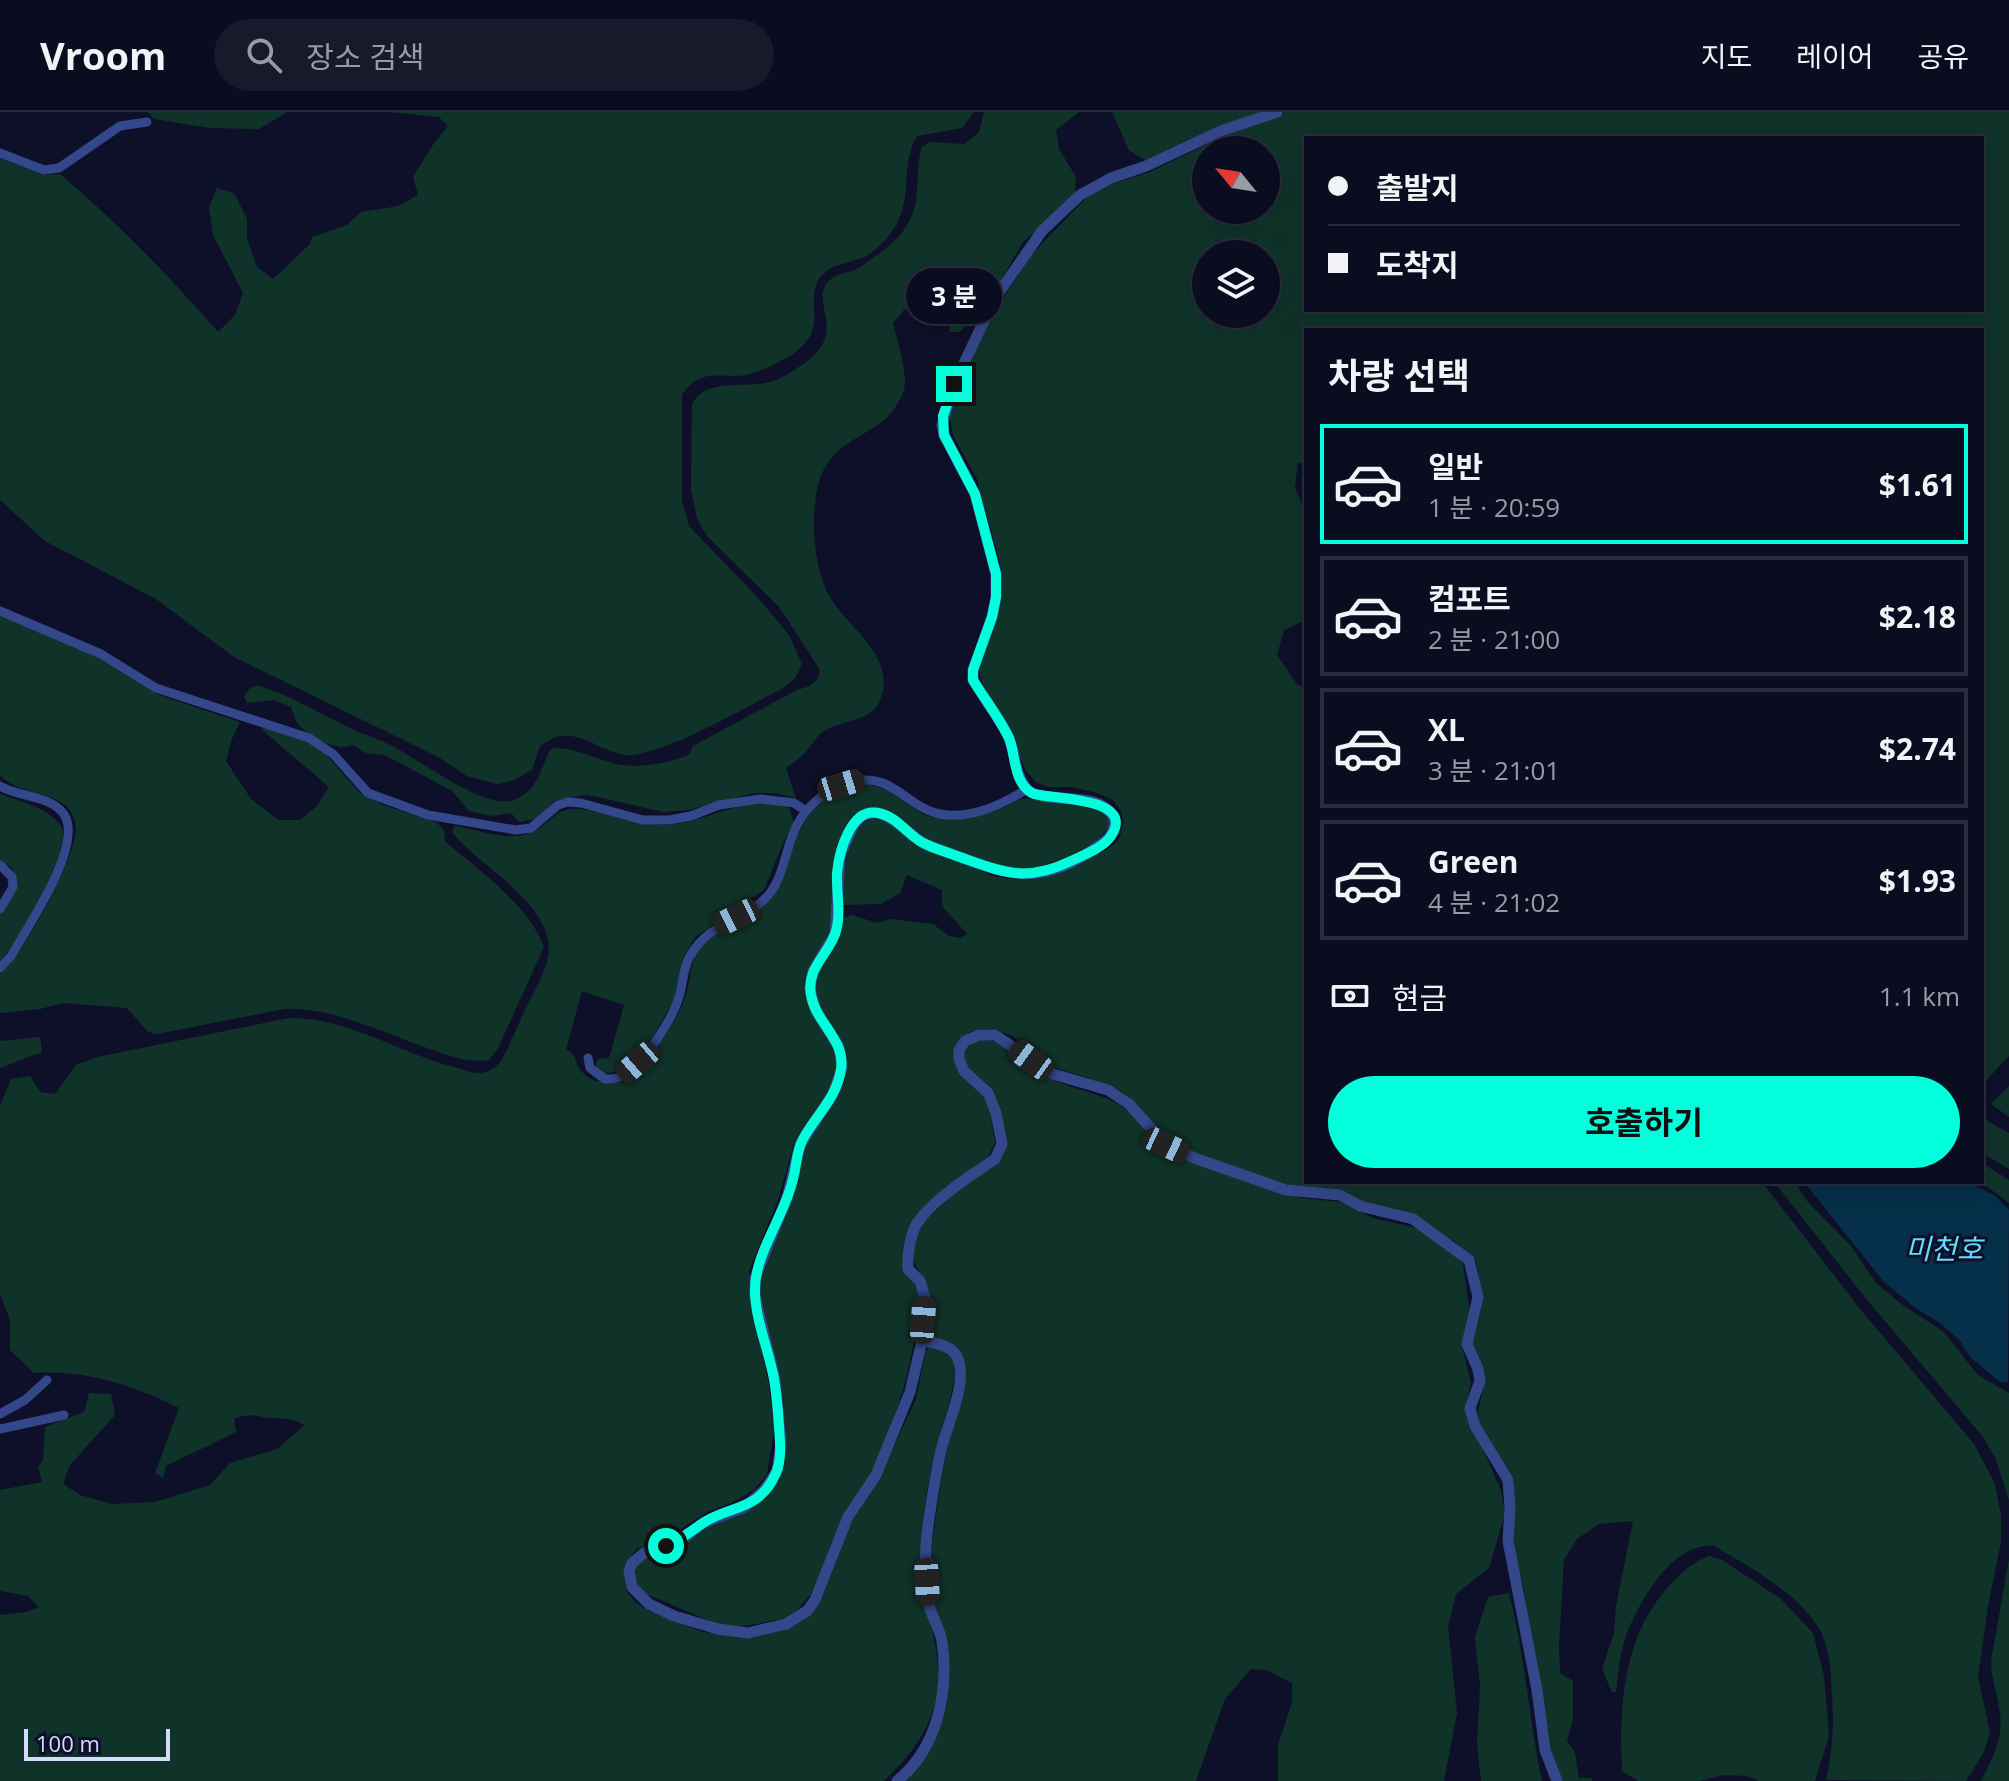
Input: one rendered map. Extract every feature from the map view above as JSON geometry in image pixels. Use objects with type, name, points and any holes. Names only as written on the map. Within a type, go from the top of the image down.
[{"type":"street","points":[[1277,112],[1221,131],[1146,166],[1111,178],[1080,195],[1042,231],[1022,257],[995,298],[954,384],[943,416],[944,435],[975,494],[996,574],[992,617],[973,670],[973,680],[1010,740],[1017,773],[1027,789],[1033,794],[1051,798],[1065,796],[1103,807],[1112,813],[1115,824],[1110,837],[1096,848],[1062,865],[1029,875],[1010,874],[927,845],[895,820],[876,812],[861,816],[846,839],[837,875],[835,934],[813,971],[810,989],[816,1011],[839,1047],[842,1068],[833,1094],[800,1145],[790,1188],[755,1278],[755,1296],[775,1380],[781,1444],[777,1471],[765,1489],[745,1507],[713,1518],[683,1539],[637,1557],[629,1571],[629,1579],[636,1592],[649,1604],[674,1616],[718,1629],[748,1633],[786,1624],[807,1611],[829,1570],[848,1517],[876,1475],[910,1392],[922,1341],[924,1291],[920,1281],[908,1269],[914,1228],[941,1199],[995,1159],[1002,1144],[996,1113],[988,1093],[964,1071],[959,1059],[959,1050],[965,1041],[979,1035],[995,1035],[1053,1074],[1108,1090],[1129,1104],[1166,1145],[1286,1190],[1340,1195],[1360,1206],[1413,1219],[1469,1260],[1478,1297],[1467,1344],[1480,1381],[1470,1408],[1475,1426],[1508,1480],[1508,1541],[1537,1690],[1545,1750],[1557,1781]]},
{"type":"street","points":[[0,153],[44,170],[59,168],[120,126],[147,122]]},
{"type":"street","points":[[0,611],[101,654],[156,688],[309,738],[333,754],[368,793],[428,815],[516,830],[531,828],[558,805],[568,802],[643,820],[669,820],[691,816],[719,805],[761,799],[794,803],[806,811]]},
{"type":"street","points":[[588,1058],[590,1068],[605,1079],[623,1076],[638,1062],[655,1042],[678,1001],[687,961],[699,941],[714,928],[770,894],[791,836],[806,811],[823,796],[841,785],[863,778],[877,780],[930,811],[948,815],[1000,806],[1027,789]]},
{"type":"street","points":[[0,786],[56,806],[64,813],[68,824],[61,865],[11,956],[0,968]]},
{"type":"street","points":[[0,865],[12,877],[13,887],[0,909]]},
{"type":"street","points":[[897,1781],[919,1759],[934,1731],[944,1668],[937,1620],[928,1604],[925,1561],[936,1474],[960,1380],[959,1360],[942,1345],[922,1341]]},
{"type":"street","points":[[0,1414],[25,1400],[47,1380]]},
{"type":"street","points":[[0,1429],[64,1415]]},
{"type":"green space","points":[[148,112],[287,112],[259,129],[210,128],[154,119]]},
{"type":"green space","points":[[390,112],[974,112],[962,128],[917,136],[908,161],[905,197],[898,222],[871,253],[829,269],[819,279],[815,288],[812,333],[797,351],[752,374],[696,380],[682,395],[682,500],[689,526],[789,635],[802,664],[795,678],[785,687],[696,733],[639,754],[619,754],[572,736],[556,737],[540,746],[532,770],[514,780],[497,784],[467,776],[440,758],[234,657],[156,599],[45,541],[0,500],[0,158],[44,175],[60,174],[142,250],[218,332],[235,315],[243,293],[213,235],[209,207],[217,188],[234,193],[247,219],[247,239],[257,267],[273,279],[310,244],[312,237],[347,225],[361,212],[399,206],[418,195],[413,177],[448,126],[439,117]]},
{"type":"green space","points":[[984,112],[1079,112],[1056,130],[1059,149],[1076,177],[1075,192],[1062,208],[1023,242],[989,300],[960,332],[949,332],[952,319],[971,304],[976,292],[968,277],[957,273],[922,309],[904,310],[893,323],[902,356],[904,389],[895,407],[883,420],[841,448],[829,461],[820,479],[814,527],[821,577],[831,599],[877,656],[884,683],[881,698],[870,713],[820,734],[804,754],[786,768],[796,798],[755,793],[688,810],[664,812],[588,795],[555,800],[536,819],[519,822],[511,813],[492,816],[469,811],[452,791],[385,755],[366,753],[353,745],[340,747],[317,739],[298,723],[291,707],[274,700],[247,703],[244,696],[249,689],[257,685],[270,689],[392,746],[470,791],[502,801],[514,800],[528,791],[553,748],[628,766],[672,761],[690,754],[693,746],[810,686],[818,679],[820,670],[780,608],[707,536],[697,518],[691,490],[692,404],[698,396],[716,387],[774,381],[816,353],[827,331],[823,302],[826,284],[859,268],[889,246],[903,231],[916,201],[922,147],[931,142],[965,144],[979,132]]},
{"type":"green space","points":[[1112,112],[1260,112],[1202,136],[1192,136],[1192,140],[1145,160],[1129,150]]},
{"type":"green space","points":[[1285,112],[2009,112],[2009,1056],[1984,1083],[1984,328],[1304,328],[1304,464],[1298,463],[1295,488],[1304,508],[1304,621],[1284,630],[1277,655],[1297,684],[1304,687],[1304,1184],[1764,1184],[1860,1309],[1974,1444],[1995,1484],[2001,1515],[2001,1542],[1978,1677],[1990,1732],[1984,1752],[1966,1781],[1826,1780],[1832,1748],[1833,1706],[1829,1658],[1821,1632],[1806,1611],[1782,1589],[1714,1546],[1699,1547],[1684,1554],[1671,1564],[1648,1592],[1626,1636],[1616,1692],[1612,1692],[1602,1669],[1614,1633],[1616,1606],[1633,1521],[1599,1524],[1577,1539],[1564,1560],[1560,1673],[1573,1681],[1573,1719],[1567,1741],[1575,1753],[1579,1778],[1592,1778],[1592,1781],[1561,1781],[1550,1754],[1523,1586],[1512,1547],[1514,1480],[1480,1424],[1478,1411],[1485,1381],[1472,1340],[1481,1312],[1482,1295],[1476,1260],[1454,1241],[1415,1216],[1290,1185],[1201,1156],[1168,1141],[1134,1102],[1119,1090],[1055,1068],[1014,1037],[998,1030],[970,1032],[957,1044],[973,1084],[983,1096],[990,1113],[995,1143],[989,1155],[943,1190],[905,1244],[903,1267],[916,1285],[919,1301],[901,1395],[876,1463],[811,1594],[796,1611],[783,1619],[739,1627],[719,1625],[642,1592],[634,1584],[632,1567],[639,1560],[714,1521],[747,1510],[784,1460],[781,1388],[758,1282],[803,1143],[825,1116],[843,1047],[822,1010],[815,980],[842,918],[852,915],[877,923],[890,919],[933,924],[949,936],[961,938],[967,934],[942,906],[942,890],[907,875],[900,893],[881,904],[843,905],[846,859],[864,817],[885,818],[916,842],[992,876],[1011,879],[1032,879],[1071,865],[1107,850],[1119,839],[1124,823],[1121,811],[1113,800],[1071,787],[1048,787],[1036,782],[1026,771],[1003,718],[984,688],[978,668],[1001,592],[1000,563],[977,479],[953,435],[950,418],[963,379],[993,313],[1032,254],[1087,197],[1109,185],[1150,172],[1192,152],[1192,224],[1280,224],[1280,136],[1225,136]]},
{"type":"green space","points":[[0,616],[103,659],[159,695],[240,722],[226,761],[251,799],[279,820],[300,820],[317,806],[329,787],[261,729],[267,727],[295,736],[322,750],[359,792],[383,805],[436,822],[444,830],[445,841],[515,903],[537,932],[544,947],[498,1048],[489,1060],[452,1056],[352,1020],[301,1009],[284,1009],[157,1034],[148,1032],[127,1008],[63,1003],[0,1013],[0,974],[32,932],[54,891],[70,854],[75,826],[72,813],[66,806],[50,797],[15,786],[0,775]]},
{"type":"green space","points":[[861,784],[887,790],[932,817],[979,815],[1026,799],[1086,804],[1103,811],[1110,826],[1096,842],[1068,857],[1030,870],[1012,869],[975,859],[929,840],[887,810],[875,807],[862,810],[848,827],[830,931],[807,979],[837,1052],[836,1072],[829,1091],[794,1144],[778,1200],[749,1271],[750,1293],[769,1385],[774,1429],[767,1474],[755,1489],[734,1502],[707,1512],[667,1538],[636,1549],[625,1574],[626,1590],[634,1601],[649,1611],[703,1632],[729,1635],[787,1628],[822,1598],[853,1520],[877,1483],[916,1399],[926,1350],[933,1345],[953,1357],[953,1386],[930,1476],[924,1518],[925,1570],[938,1661],[938,1690],[928,1724],[901,1763],[884,1781],[0,1781],[0,1615],[39,1607],[28,1596],[0,1591],[0,1490],[42,1482],[38,1467],[43,1460],[45,1427],[84,1412],[89,1393],[111,1394],[115,1415],[70,1465],[63,1484],[80,1495],[112,1504],[155,1502],[210,1485],[230,1463],[277,1449],[305,1425],[289,1419],[254,1416],[234,1419],[236,1432],[166,1466],[163,1478],[155,1473],[179,1408],[109,1381],[72,1374],[34,1373],[10,1350],[10,1320],[0,1294],[0,1106],[11,1079],[30,1076],[40,1092],[55,1094],[76,1065],[97,1057],[289,1018],[332,1023],[433,1061],[472,1072],[487,1072],[500,1063],[509,1045],[545,968],[549,943],[538,916],[507,882],[460,841],[452,832],[454,826],[512,836],[532,832],[558,813],[571,809],[664,825],[756,804],[789,808],[794,823],[764,890],[695,937],[684,956],[674,1000],[652,1038],[621,1071],[600,1074],[595,1067],[598,1059],[609,1058],[624,1005],[582,991],[566,1049],[573,1055],[581,1071],[591,1079],[622,1082],[653,1052],[678,1015],[700,947],[717,931],[758,908],[778,890],[800,832],[813,810],[833,795]]},
{"type":"green space","points":[[0,794],[49,814],[61,826],[63,837],[42,895],[19,936],[0,961],[0,913],[16,877],[11,867],[0,861]]},
{"type":"green space","points":[[40,1037],[42,1052],[0,1068],[0,1041]]},
{"type":"green space","points":[[980,1040],[1002,1045],[1054,1080],[1120,1105],[1166,1151],[1301,1198],[1341,1202],[1373,1218],[1421,1229],[1463,1264],[1470,1313],[1463,1350],[1471,1383],[1465,1408],[1501,1491],[1505,1514],[1489,1568],[1456,1594],[1448,1627],[1457,1713],[1444,1781],[1278,1781],[1278,1745],[1292,1702],[1292,1683],[1266,1670],[1251,1669],[1225,1699],[1196,1781],[903,1781],[934,1739],[947,1702],[947,1646],[932,1597],[931,1551],[942,1473],[965,1368],[955,1348],[926,1335],[921,1276],[912,1257],[921,1225],[1005,1145],[998,1109],[963,1056],[966,1047]]},
{"type":"green space","points":[[2009,1086],[2009,1117],[1991,1104]]},
{"type":"green space","points":[[1984,1119],[2009,1133],[2009,1169],[1984,1154]]},
{"type":"green space","points":[[1984,1164],[2009,1180],[2009,1203],[1984,1184]]},
{"type":"green space","points":[[1776,1184],[1796,1184],[1807,1201],[1851,1246],[1876,1283],[1944,1332],[1978,1375],[2009,1393],[2009,1500],[1996,1460],[1984,1438],[1868,1301]]},
{"type":"green space","points":[[1709,1556],[1722,1560],[1781,1599],[1813,1633],[1824,1676],[1829,1736],[1815,1781],[1759,1781],[1747,1776],[1724,1775],[1699,1781],[1638,1781],[1622,1771],[1623,1697],[1633,1649],[1642,1626],[1674,1580],[1693,1564]]},
{"type":"green space","points":[[2009,1559],[2009,1781],[1981,1781],[2000,1731],[1991,1661]]},
{"type":"green space","points":[[1509,1593],[1542,1781],[1481,1781],[1477,1744],[1480,1686],[1475,1637],[1488,1597]]},
{"type":"water","name":"미천호","points":[[1806,1184],[1970,1184],[1994,1195],[2009,1210],[2008,1383],[2000,1382],[1970,1357],[1960,1341],[1939,1322],[1918,1310],[1884,1282]]},
{"type":"route","points":[[666,1546],[683,1539],[713,1518],[745,1507],[765,1489],[777,1471],[781,1444],[775,1380],[755,1296],[755,1278],[794,1178],[800,1145],[833,1094],[842,1068],[839,1047],[816,1011],[810,989],[813,971],[835,934],[840,856],[853,826],[861,816],[876,812],[886,815],[927,845],[993,869],[1029,875],[1062,865],[1096,848],[1110,837],[1115,824],[1112,813],[1103,807],[1065,796],[1051,798],[1033,794],[1027,789],[1017,773],[1010,740],[973,680],[973,670],[992,617],[996,574],[975,494],[944,435],[943,416],[954,384]]}]
